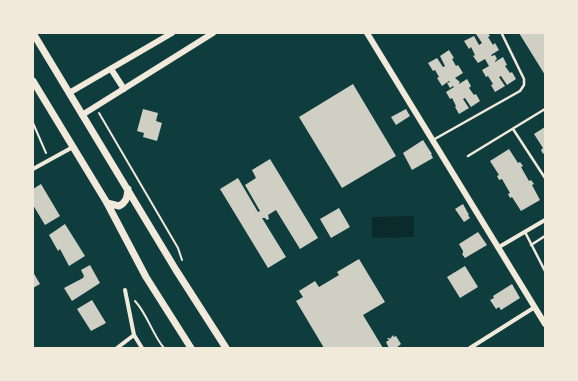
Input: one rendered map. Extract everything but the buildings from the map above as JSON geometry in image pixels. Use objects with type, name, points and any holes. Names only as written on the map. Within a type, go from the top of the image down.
[{"type":"main road","points":[[33,33],[128,188],[176,270],[226,348]]},
{"type":"main road","points":[[33,81],[108,203],[146,277],[191,348]]},
{"type":"main road","points":[[108,203],[119,206],[126,202],[128,188]]},
{"type":"street","points":[[69,93],[172,33]]},
{"type":"street","points":[[82,115],[213,33]]},
{"type":"street","points":[[367,33],[545,324]]},
{"type":"street","points":[[111,69],[124,89]]},
{"type":"street","points":[[33,168],[73,147]]},
{"type":"street","points":[[499,248],[545,220]]},
{"type":"street","points":[[125,290],[134,335],[142,348]]},
{"type":"street","points":[[470,348],[535,308]]},
{"type":"street","points":[[117,348],[134,335]]},
{"type":"lane","points":[[432,140],[520,91],[524,85],[524,78],[502,34]]},
{"type":"lane","points":[[468,156],[545,109]]},
{"type":"lane","points":[[513,129],[545,178]]},
{"type":"lane","points":[[525,232],[545,271]]},
{"type":"lane","points":[[531,245],[545,236]]},
{"type":"path","points":[[96,107],[178,248],[182,263],[176,270]]},
{"type":"path","points":[[33,123],[49,159]]},
{"type":"path","points":[[125,290],[141,308],[159,343],[164,348]]},
{"type":"water","points":[[414,216],[414,237],[372,238],[372,217]]}]
